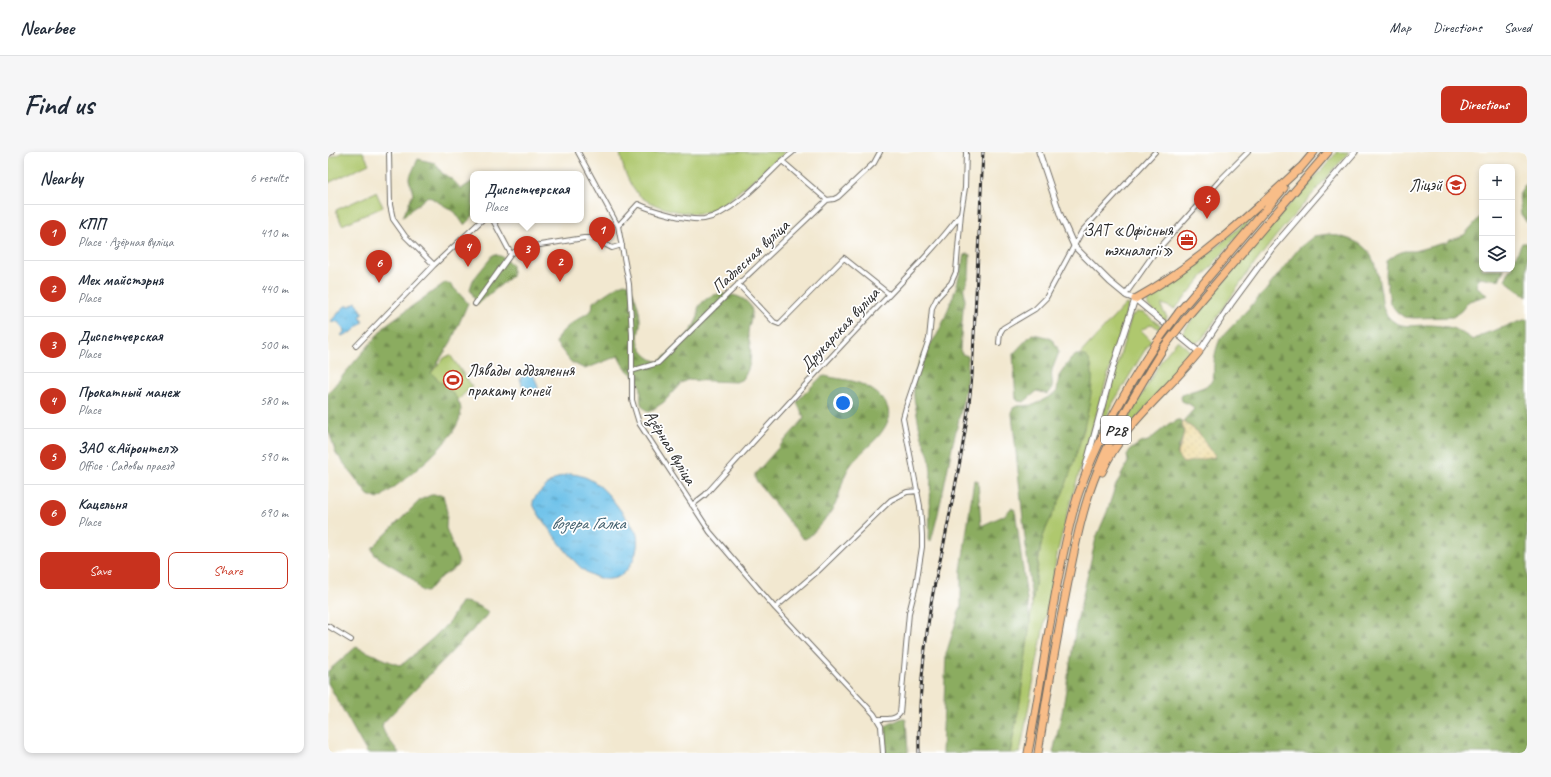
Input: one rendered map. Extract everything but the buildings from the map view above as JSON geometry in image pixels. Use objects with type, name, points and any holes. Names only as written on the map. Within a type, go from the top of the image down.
[{"type":"highway","name":"Р28","points":[[1028,753],[1056,586],[1070,524],[1078,493],[1115,411],[1157,342],[1179,312],[1314,152]]},
{"type":"highway","name":"Р28","points":[[1038,753],[1063,605],[1082,519],[1089,493],[1107,448],[1129,405],[1164,348],[1187,317],[1328,152]]},
{"type":"highway","points":[[1135,299],[1176,274],[1211,248],[1301,167]]},
{"type":"highway","points":[[1082,519],[1104,467],[1114,450],[1138,418],[1176,380],[1199,352]]},
{"type":"street","points":[[328,154],[332,152]]},
{"type":"street","points":[[389,152],[390,205],[393,219],[405,236],[434,265]]},
{"type":"street","name":"Азёрная вуліца","points":[[578,152],[618,226],[629,284],[632,335],[632,400],[639,423],[710,532],[775,608],[878,719]]},
{"type":"street","points":[[618,226],[638,204],[661,212],[694,218],[703,219],[712,216],[738,201],[793,152]]},
{"type":"street","name":"Падлесная вуліца","points":[[631,371],[658,363],[738,284],[791,236],[827,200],[838,197],[874,163],[880,152]]},
{"type":"street","name":"Друкарская вуліца","points":[[692,505],[704,496],[889,294],[948,232],[961,213],[965,188],[966,152]]},
{"type":"street","points":[[1039,152],[1061,217],[1074,246],[1098,272],[1125,294],[1135,299],[1199,352],[1239,292],[1273,246],[1355,152]]},
{"type":"street","points":[[999,343],[1000,333],[1003,328],[1035,308],[1046,298],[1082,231],[1155,152]]},
{"type":"street","points":[[1125,294],[1153,255],[1222,178],[1248,152]]},
{"type":"street","points":[[782,161],[827,200]]},
{"type":"street","points":[[882,753],[882,732],[878,719],[895,718],[900,713],[909,613],[916,585],[922,547],[922,521],[918,491],[903,418],[929,339],[932,308],[937,298],[951,283],[956,272],[961,213]]},
{"type":"street","points":[[356,346],[434,265],[479,223]]},
{"type":"street","points":[[495,223],[511,254]]},
{"type":"street","points":[[475,304],[511,254],[521,248],[584,238],[593,238],[612,248],[622,245]]},
{"type":"street","points":[[738,284],[774,322],[779,324],[844,258],[889,294]]},
{"type":"street","points":[[1078,493],[1112,370],[1135,299]]},
{"type":"street","points":[[775,608],[818,571],[891,500],[907,492],[918,491]]},
{"type":"street","points":[[328,626],[350,640]]},
{"type":"green space","points":[[343,152],[363,152],[369,164],[328,183],[328,159]]},
{"type":"green space","points":[[620,152],[786,152],[724,204],[708,212],[686,213],[668,209],[643,199],[634,190],[628,180]]},
{"type":"green space","points":[[1337,152],[1349,152],[1276,236],[1249,271],[1202,339],[1196,343],[1192,343],[1182,334],[1193,318],[1294,199],[1297,199]]},
{"type":"green space","points":[[418,159],[435,163],[442,173],[453,180],[461,189],[470,183],[470,219],[464,225],[455,212],[428,196],[403,217],[413,194],[409,179]]},
{"type":"green space","points":[[1527,181],[1527,223],[1521,214],[1519,195]]},
{"type":"green space","points":[[376,192],[383,207],[342,225],[336,210]]},
{"type":"green space","points":[[1255,214],[1175,309],[1162,304],[1162,309],[1167,317],[1165,321],[1148,306],[1147,298],[1149,295],[1178,277],[1218,246]]},
{"type":"green space","points":[[1479,218],[1479,272],[1503,272],[1499,280],[1479,277],[1476,286],[1488,295],[1469,301],[1461,311],[1453,317],[1414,318],[1404,317],[1397,312],[1390,303],[1386,275],[1387,261],[1404,251],[1414,251],[1446,243],[1464,235]]},
{"type":"green space","points":[[1329,234],[1354,241],[1363,246],[1368,252],[1373,259],[1376,268],[1382,304],[1386,314],[1400,325],[1431,325],[1449,327],[1473,340],[1484,334],[1527,319],[1527,753],[1053,753],[1063,708],[1076,626],[1096,538],[1107,512],[1115,487],[1128,462],[1127,455],[1130,450],[1140,443],[1148,441],[1170,423],[1180,420],[1183,434],[1177,455],[1183,463],[1215,455],[1209,449],[1199,433],[1184,422],[1194,409],[1191,405],[1182,401],[1181,397],[1183,394],[1202,388],[1211,383],[1214,374],[1214,361],[1220,339],[1266,290],[1299,248],[1314,236]]},
{"type":"green space","points":[[1522,243],[1527,243],[1527,297],[1505,280],[1509,272],[1515,272],[1515,258]]},
{"type":"green space","points":[[494,254],[503,257],[512,265],[512,276],[477,304],[470,289],[473,280]]},
{"type":"green space","points":[[965,255],[970,255],[969,276],[964,289],[965,301],[960,350],[962,354],[968,356],[967,378],[940,505],[931,541],[929,541],[931,472],[929,456],[919,425],[914,398],[913,377],[924,352],[937,335],[944,320],[955,291]]},
{"type":"green space","points":[[446,282],[451,285],[468,303],[451,342],[431,373],[455,396],[460,405],[460,417],[454,430],[430,457],[401,482],[378,499],[368,495],[336,453],[328,429],[328,393],[387,324]]},
{"type":"green space","points":[[624,283],[629,284],[638,305],[640,322],[638,338],[640,347],[648,357],[659,362],[681,342],[690,331],[698,318],[699,306],[709,297],[728,294],[741,298],[747,302],[752,312],[748,334],[751,354],[749,367],[743,379],[736,382],[687,380],[681,383],[664,402],[649,412],[644,409],[642,405],[641,390],[638,381],[624,367],[618,356],[585,369],[571,362],[556,343],[557,338],[571,324],[592,310],[593,302]]},
{"type":"green space","points":[[1126,304],[1128,307],[1067,514],[1058,550],[1020,753],[1010,753],[1020,701],[1042,539],[1048,522],[1063,491],[1084,429],[1084,356],[1079,355]]},
{"type":"green space","points":[[1137,312],[1144,313],[1161,326],[1159,329],[1152,324],[1141,330],[1151,340],[1113,403],[1096,438],[1131,318]]},
{"type":"green space","points":[[1032,334],[1052,340],[1059,352],[1052,370],[1052,389],[1048,394],[1037,391],[1024,402],[1016,399],[1013,354]]},
{"type":"green space","points":[[1178,340],[1190,351],[1190,355],[1187,360],[1113,446],[1162,359]]},
{"type":"green space","name":"Лявады аддзялення пракату коней","points":[[450,355],[472,386],[458,400],[431,373],[444,358]]},
{"type":"green space","points":[[1076,355],[1088,358],[1092,371],[1092,386],[1089,404],[1085,424],[1062,496],[1043,537],[1039,553],[1032,604],[1012,414],[1013,408],[1017,406],[1034,405],[1054,394],[1057,391],[1059,376],[1070,360]]},
{"type":"green space","points":[[825,376],[857,382],[874,391],[884,401],[889,413],[888,420],[881,433],[858,456],[847,470],[837,500],[830,513],[810,536],[805,539],[802,538],[755,479],[755,474],[803,420],[804,417],[797,403],[798,400],[821,377]]},
{"type":"green space","points":[[974,480],[978,481],[981,526],[1005,515],[1011,508],[1015,510],[1030,622],[1020,701],[1010,753],[942,753],[946,654],[961,606],[961,571]]},
{"type":"green space","points":[[431,495],[443,495],[447,512],[446,528],[459,562],[458,566],[438,579],[427,592],[424,592],[420,590],[413,580],[404,573],[375,555],[372,549],[420,500]]},
{"type":"green space","points":[[461,602],[478,606],[487,611],[488,614],[383,723],[382,727],[385,734],[399,753],[367,753],[328,683],[328,671],[356,647],[399,665],[404,663],[449,622]]},
{"type":"green space","points":[[902,718],[906,720],[908,753],[885,753],[886,726]]},
{"type":"sand","points":[[1184,422],[1199,433],[1209,449],[1215,455],[1214,457],[1183,463],[1177,455],[1184,432],[1182,423]]},
{"type":"water","points":[[356,302],[363,313],[360,317],[363,322],[352,332],[342,336],[341,335],[344,332],[343,328],[338,322],[331,321],[345,306],[350,306]]},
{"type":"water","points":[[529,372],[533,376],[538,389],[532,393],[522,385],[520,378]]},
{"type":"water","name":"возера Галка","points":[[570,474],[587,478],[602,488],[636,532],[638,541],[633,561],[620,576],[606,579],[591,575],[583,569],[575,562],[534,507],[534,498],[545,487],[558,478]]},
{"type":"railway","points":[[919,753],[920,699],[927,629],[960,460],[970,397],[983,152]]},
{"type":"place","name":"Ліцэй","points":[[1456,185]]},
{"type":"place","name":"ЗАО «Айронтел»","points":[[1207,219]]},
{"type":"place","name":"ЗАТ «Офісныя тэхналогіі»","points":[[1187,240]]},
{"type":"place","name":"КПП","points":[[602,250]]},
{"type":"place","name":"Прокатный манеж","points":[[468,267]]},
{"type":"place","name":"Диспетчерская","points":[[527,269]]},
{"type":"place","name":"Мех майстэрня","points":[[560,282]]},
{"type":"place","name":"Кацельня","points":[[379,283]]},
{"type":"place","name":"Лявады аддзялення пракату коней","points":[[453,380]]}]
